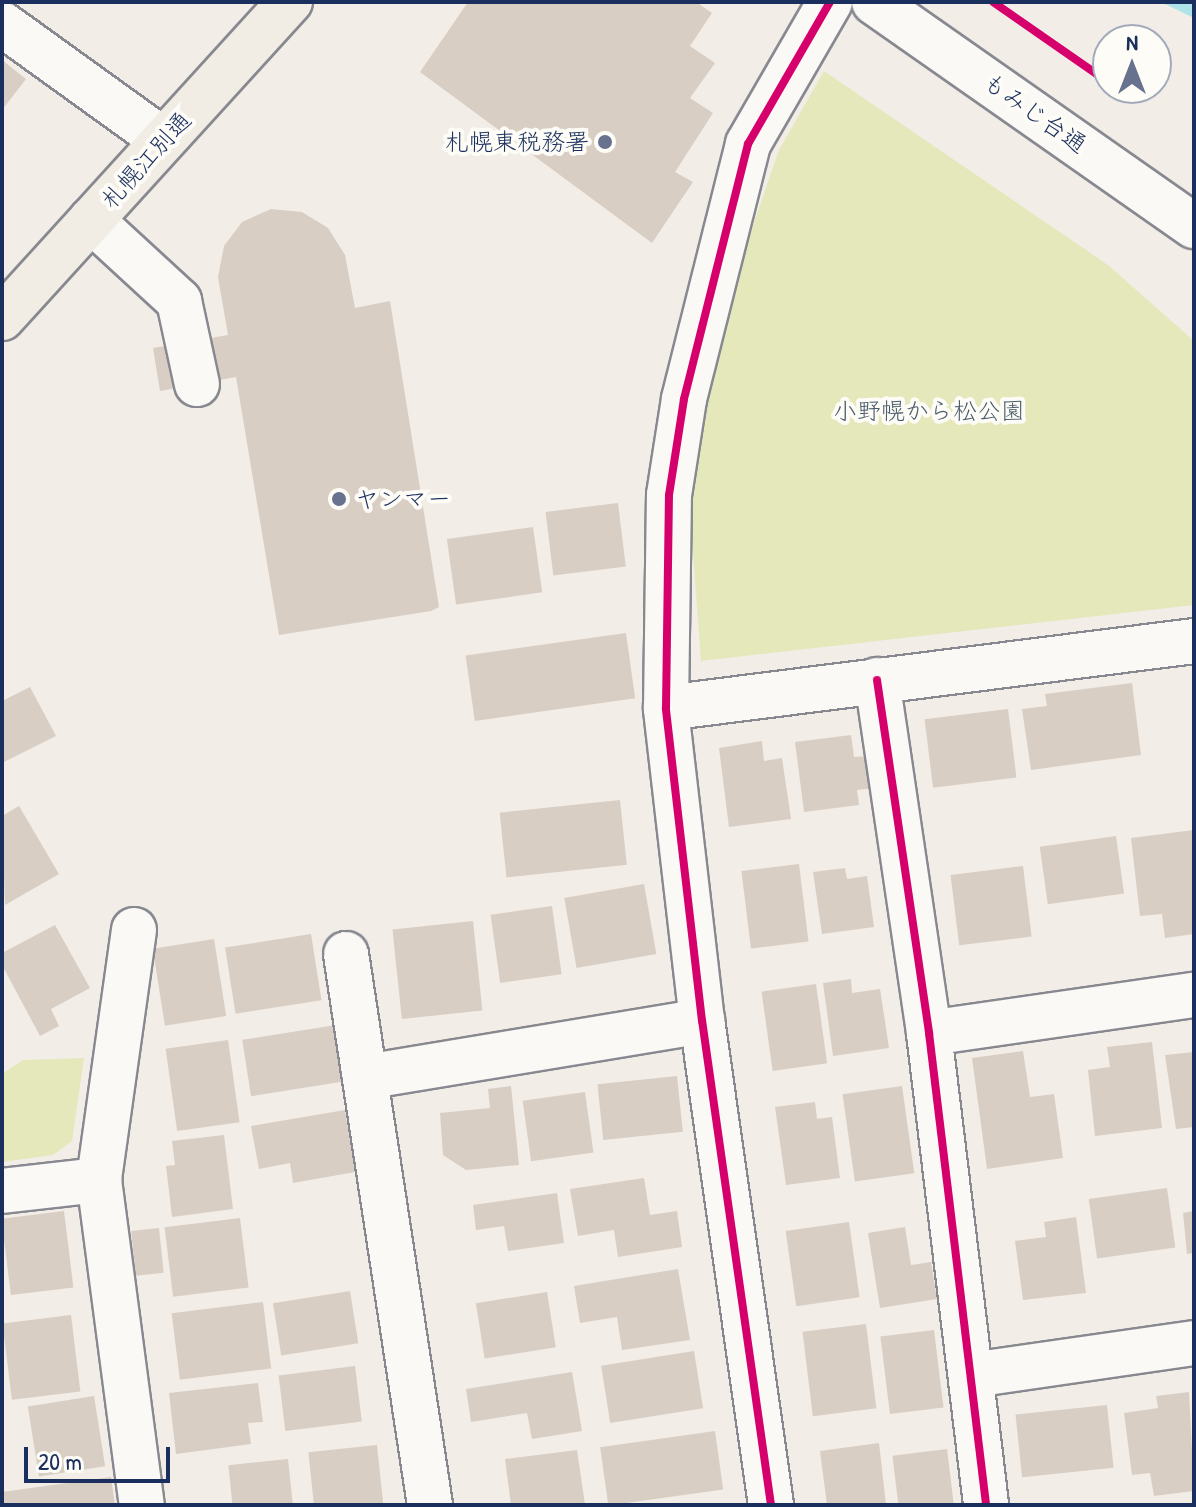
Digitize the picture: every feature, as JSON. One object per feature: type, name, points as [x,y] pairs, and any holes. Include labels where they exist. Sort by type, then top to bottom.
[{"type":"highway","name":"札幌江別通","points":[[2,318],[290,2]]},
{"type":"street","points":[[771,1505],[702,1021],[666,708],[669,495],[684,399],[748,144],[830,2]]},
{"type":"street","name":"もみじ台通","points":[[874,2],[1194,226]]},
{"type":"street","points":[[2,24],[163,140]]},
{"type":"street","points":[[91,220],[179,301],[197,384]]},
{"type":"street","points":[[666,708],[1194,641]]},
{"type":"street","points":[[877,680],[929,1033],[986,1505]]},
{"type":"street","points":[[134,930],[99,1180],[142,1505]]},
{"type":"street","points":[[346,954],[430,1505]]},
{"type":"street","points":[[929,1033],[1194,995]]},
{"type":"street","points":[[365,1077],[702,1021]]},
{"type":"street","points":[[2,1191],[99,1180]]},
{"type":"street","points":[[972,1375],[1194,1343]]},
{"type":"green space","name":"小野幌から松公園","points":[[824,71],[1108,265],[1194,341],[1194,605],[701,661],[688,485],[721,319],[779,150]]},
{"type":"green space","points":[[84,1058],[72,1141],[53,1155],[2,1162],[2,1074],[23,1060]]},
{"type":"water","points":[[1161,2],[1194,2],[1194,18]]},
{"type":"building","name":"札幌東税務署","points":[[468,2],[696,2],[712,13],[690,46],[715,63],[690,98],[713,113],[675,172],[693,182],[652,243],[420,72]]},
{"type":"building","points":[[2,60],[26,79],[2,110]]},
{"type":"building","name":"ヤンマー","points":[[271,209],[302,212],[328,228],[345,255],[355,308],[390,301],[439,607],[431,611],[279,635],[236,377],[160,391],[153,348],[228,335],[218,277],[224,246],[242,222]]},
{"type":"building","points":[[618,503],[626,567],[553,575],[546,512]]},
{"type":"building","points":[[533,527],[542,592],[456,604],[447,539]]},
{"type":"building","points":[[626,633],[635,698],[475,721],[466,656]]},
{"type":"building","points":[[1132,683],[1141,755],[1031,770],[1022,709],[1047,706],[1045,694]]},
{"type":"building","points":[[30,687],[56,736],[4,762],[2,701]]},
{"type":"building","points":[[1008,709],[1016,777],[933,788],[925,719]]},
{"type":"building","points":[[851,735],[854,757],[870,756],[874,788],[857,790],[859,805],[804,812],[795,742]]},
{"type":"building","points":[[762,741],[764,761],[782,758],[791,819],[729,827],[719,748]]},
{"type":"building","points":[[620,800],[627,865],[506,877],[500,813]]},
{"type":"building","points":[[19,806],[59,874],[5,905],[2,816]]},
{"type":"building","points":[[1194,830],[1194,934],[1165,938],[1162,914],[1140,916],[1131,838]]},
{"type":"building","points":[[1116,836],[1124,893],[1048,904],[1040,847]]},
{"type":"building","points":[[799,864],[809,941],[751,948],[741,871]]},
{"type":"building","points":[[1023,866],[1032,936],[959,945],[951,875]]},
{"type":"building","points":[[845,868],[847,879],[867,876],[874,927],[822,934],[813,872]]},
{"type":"building","points":[[644,884],[656,954],[577,968],[564,898]]},
{"type":"building","points":[[552,906],[562,974],[500,983],[491,915]]},
{"type":"building","points":[[473,921],[482,1011],[402,1019],[392,929]]},
{"type":"building","points":[[55,925],[90,988],[51,1009],[59,1026],[40,1036],[2,965],[2,953]]},
{"type":"building","points":[[311,934],[321,1000],[236,1014],[225,948]]},
{"type":"building","points":[[214,939],[226,1016],[165,1026],[153,949]]},
{"type":"building","points":[[851,979],[852,993],[880,989],[889,1048],[833,1056],[823,983]]},
{"type":"building","points":[[816,984],[827,1063],[773,1071],[762,992]]},
{"type":"building","points":[[336,1025],[345,1081],[251,1096],[242,1040]]},
{"type":"building","points":[[228,1040],[240,1122],[177,1131],[166,1049]]},
{"type":"building","points":[[1152,1042],[1162,1128],[1095,1136],[1088,1070],[1110,1067],[1107,1047]]},
{"type":"building","points":[[1023,1051],[1030,1097],[1054,1094],[1063,1158],[987,1169],[972,1058]]},
{"type":"building","points":[[1194,1052],[1194,1127],[1176,1129],[1165,1055]]},
{"type":"building","points":[[677,1076],[683,1132],[603,1140],[597,1084]]},
{"type":"building","points":[[511,1086],[519,1165],[466,1170],[443,1155],[440,1113],[490,1108],[488,1089]]},
{"type":"building","points":[[902,1086],[914,1173],[855,1181],[843,1094]]},
{"type":"building","points":[[585,1092],[593,1152],[531,1161],[523,1101]]},
{"type":"building","points":[[815,1102],[817,1119],[832,1117],[840,1178],[786,1185],[775,1107]]},
{"type":"building","points":[[345,1110],[355,1172],[293,1183],[290,1163],[259,1169],[251,1126]]},
{"type":"building","points":[[224,1135],[233,1209],[172,1217],[166,1166],[175,1165],[172,1141]]},
{"type":"building","points":[[644,1178],[650,1215],[677,1211],[682,1247],[618,1257],[614,1230],[578,1236],[570,1189]]},
{"type":"building","points":[[1167,1188],[1175,1247],[1097,1258],[1089,1199]]},
{"type":"building","points":[[557,1193],[564,1243],[508,1251],[504,1226],[476,1230],[473,1205]]},
{"type":"building","points":[[64,1211],[73,1287],[11,1295],[2,1219]]},
{"type":"building","points":[[1194,1211],[1194,1253],[1187,1254],[1183,1213]]},
{"type":"building","points":[[1076,1217],[1086,1293],[1023,1300],[1015,1241],[1046,1237],[1044,1222]]},
{"type":"building","points":[[240,1218],[249,1287],[173,1297],[165,1227]]},
{"type":"building","points":[[849,1222],[860,1297],[796,1306],[786,1231]]},
{"type":"building","points":[[905,1227],[911,1265],[931,1262],[937,1299],[880,1308],[868,1233]]},
{"type":"building","points":[[159,1228],[164,1273],[136,1276],[131,1231]]},
{"type":"building","points":[[678,1269],[690,1340],[622,1350],[617,1317],[580,1323],[574,1286]]},
{"type":"building","points":[[350,1291],[358,1343],[281,1356],[273,1303]]},
{"type":"building","points":[[547,1292],[556,1347],[485,1359],[476,1303]]},
{"type":"building","points":[[263,1302],[271,1369],[180,1380],[172,1313]]},
{"type":"building","points":[[71,1315],[80,1391],[12,1400],[3,1323]]},
{"type":"building","points":[[866,1324],[876,1408],[813,1416],[802,1332]]},
{"type":"building","points":[[934,1330],[944,1407],[890,1414],[880,1337]]},
{"type":"building","points":[[694,1351],[703,1408],[610,1423],[601,1366]]},
{"type":"building","points":[[355,1366],[362,1422],[285,1431],[279,1375]]},
{"type":"building","points":[[572,1372],[582,1431],[532,1439],[527,1413],[471,1422],[466,1389]]},
{"type":"building","points":[[258,1383],[263,1422],[248,1423],[251,1444],[176,1454],[169,1393]]},
{"type":"building","points":[[1189,1392],[1194,1491],[1154,1496],[1150,1473],[1132,1475],[1124,1413],[1158,1408],[1156,1396]]},
{"type":"building","points":[[94,1396],[105,1466],[39,1477],[28,1406]]},
{"type":"building","points":[[1107,1405],[1114,1468],[1022,1477],[1016,1415]]},
{"type":"building","points":[[715,1431],[723,1489],[608,1505],[600,1447]]},
{"type":"building","points":[[879,1443],[886,1505],[827,1505],[820,1451]]},
{"type":"building","points":[[377,1445],[383,1505],[314,1505],[308,1452]]},
{"type":"building","points":[[947,1449],[954,1505],[898,1505],[892,1456]]},
{"type":"building","points":[[577,1450],[585,1505],[511,1505],[505,1459]]},
{"type":"building","points":[[288,1459],[293,1505],[233,1505],[228,1465]]},
{"type":"building","points":[[111,1477],[115,1505],[2,1505],[2,1492]]},
{"type":"cycle path","points":[[771,1505],[702,1021],[666,708],[669,495],[684,399],[748,144],[830,2]]},
{"type":"cycle path","points":[[993,2],[1092,71]]},
{"type":"cycle path","points":[[877,680],[929,1033],[986,1505]]},
{"type":"place","name":"札幌東税務署","points":[[605,142]]},
{"type":"place","name":"ヤンマー","points":[[339,499]]}]
